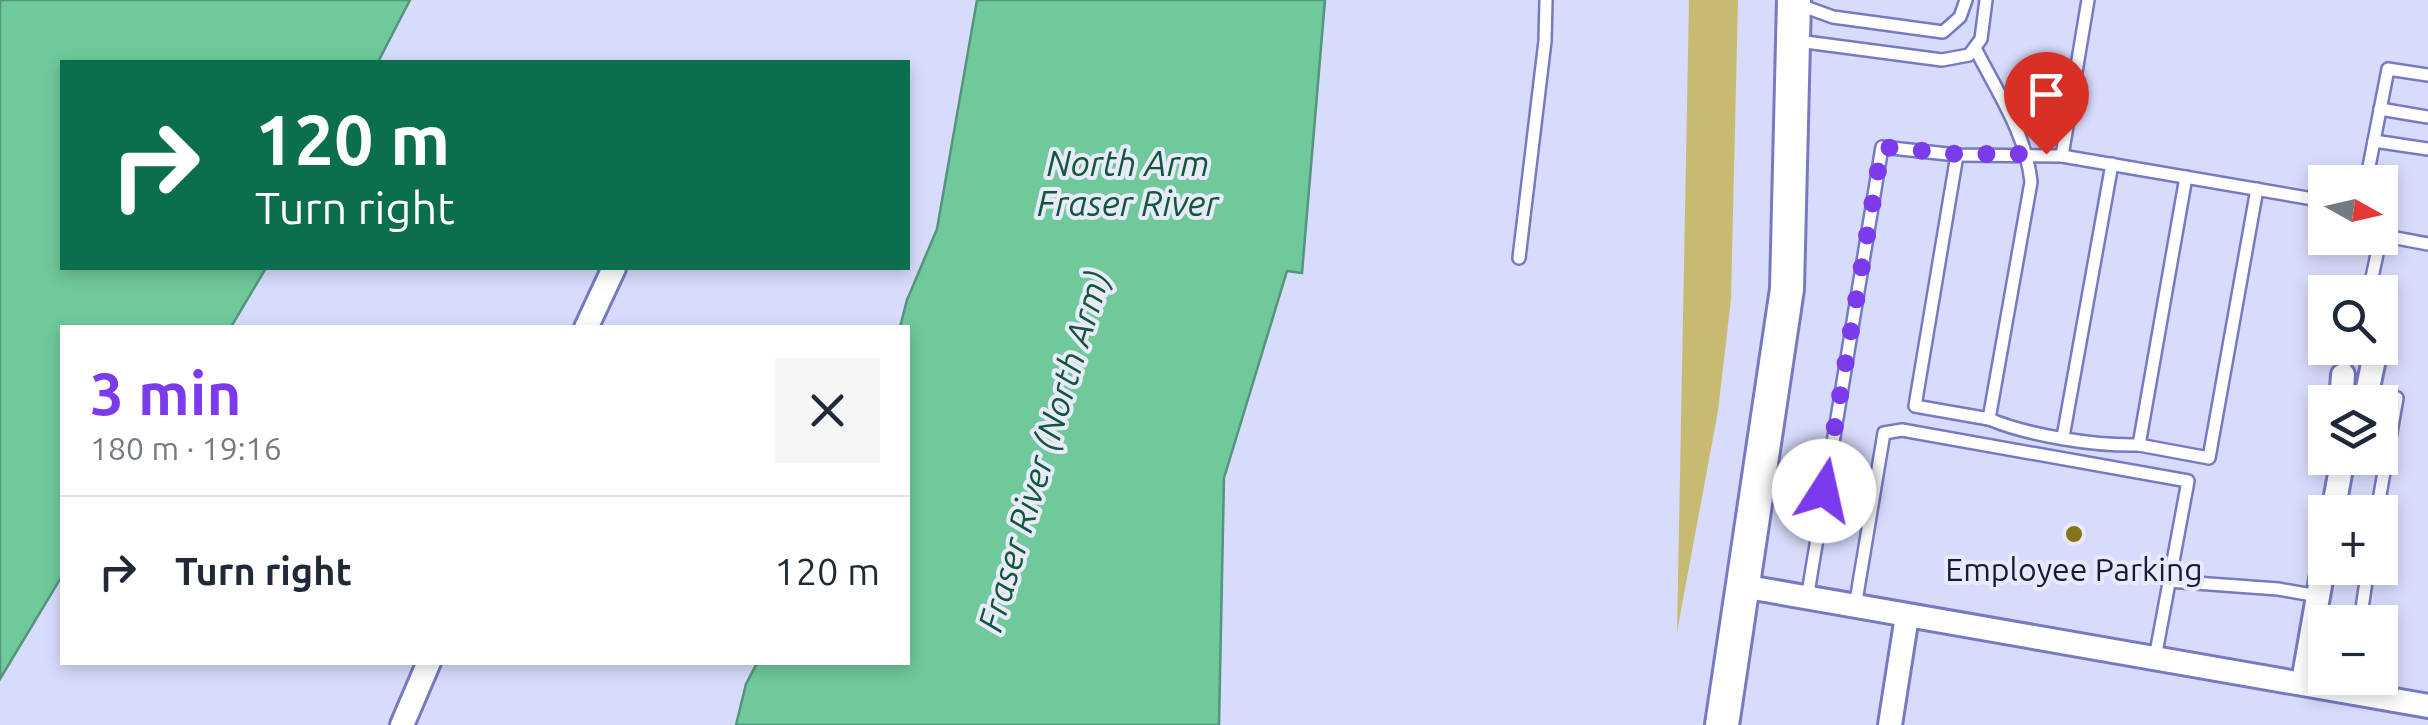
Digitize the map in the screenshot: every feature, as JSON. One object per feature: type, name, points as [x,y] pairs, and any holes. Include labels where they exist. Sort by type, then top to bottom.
[{"type":"street","points":[[1722,725],[1787,289],[1794,1]]},
{"type":"street","points":[[587,325],[613,270]]},
{"type":"street","points":[[2343,375],[2343,385]]},
{"type":"street","points":[[2303,682],[2320,585]]},
{"type":"street","points":[[1742,586],[2308,682]]},
{"type":"street","points":[[1890,725],[1908,616]]},
{"type":"street","points":[[402,725],[428,665]]},
{"type":"street","points":[[2390,695],[2428,706]]},
{"type":"lane","points":[[1519,258],[1545,41],[1546,0]]},
{"type":"lane","points":[[1794,1],[1833,17],[1943,32],[1960,17],[1966,0]]},
{"type":"lane","points":[[1794,40],[1942,60],[1969,55],[1981,39],[1986,0]]},
{"type":"lane","points":[[2062,156],[2088,0]]},
{"type":"lane","points":[[1976,50],[2028,154],[2030,182],[1989,419]]},
{"type":"lane","points":[[2369,165],[2388,68],[2428,75]]},
{"type":"lane","points":[[2380,109],[2428,118]]},
{"type":"lane","points":[[2374,140],[2428,150]]},
{"type":"lane","points":[[1807,599],[1882,147],[1957,154],[2062,156],[2308,198]]},
{"type":"lane","points":[[1957,154],[1915,406],[1989,419],[2010,428],[2209,458],[2257,189]]},
{"type":"lane","points":[[2064,436],[2112,164]]},
{"type":"lane","points":[[2139,445],[2186,177]]},
{"type":"lane","points":[[2398,238],[2428,244]]},
{"type":"lane","points":[[2343,375],[2345,365]]},
{"type":"lane","points":[[1854,607],[1884,433],[1902,430],[2188,481],[2155,658]]},
{"type":"lane","points":[[2168,581],[2318,596]]},
{"type":"shaded area","points":[[1689,0],[1738,0],[1731,299],[1718,411],[1677,632]]},
{"type":"water","points":[[0,0],[410,0],[379,60],[60,60],[60,270],[265,270],[232,325],[60,325],[60,579],[0,679]]},
{"type":"water","name":"North Arm Fraser River","points":[[977,0],[1325,0],[1302,273],[1287,271],[1224,478],[1219,725],[736,725],[746,684],[756,665],[910,665],[910,325],[901,325],[937,229]]},
{"type":"place","name":"Employee Parking","points":[[2074,534]]},
{"type":"route","points":[[1824,491],[1882,147],[1957,154],[2046,154]]},
{"type":"water label","name":"Fraser River (North Arm)","points":[[1043,451]]}]
